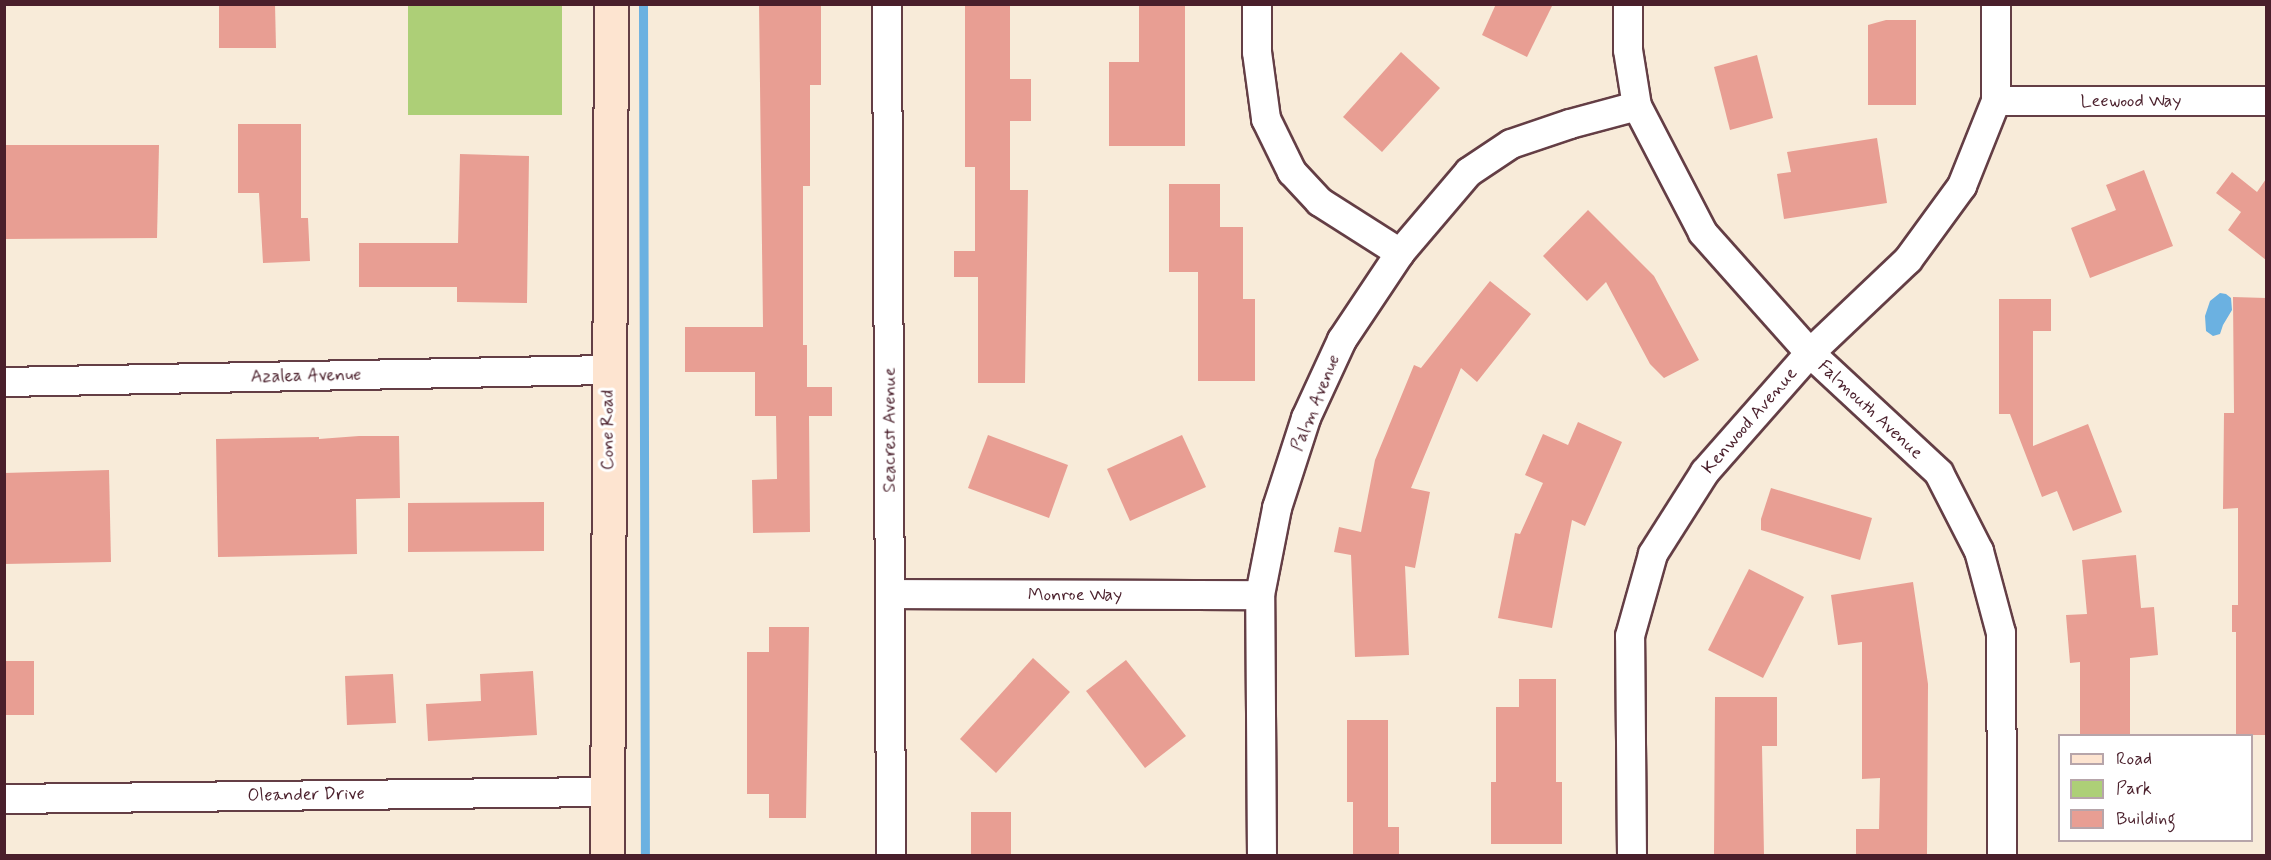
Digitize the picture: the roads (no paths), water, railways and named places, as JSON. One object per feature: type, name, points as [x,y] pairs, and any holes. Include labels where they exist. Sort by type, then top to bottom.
[{"type":"street","name":"Cone Road","points":[[607,855],[611,4]]},
{"type":"street","name":"Seacrest Avenue","points":[[887,4],[891,855]]},
{"type":"street","points":[[1257,4],[1257,51],[1266,119],[1292,172],[1320,202],[1400,253]]},
{"type":"street","name":"Falmouth Avenue","points":[[1628,4],[1628,50],[1637,106],[1703,233],[1809,354],[1939,473],[1979,551],[2001,633],[2002,855]]},
{"type":"street","name":"Kenwood Avenue","points":[[1632,855],[1630,636],[1653,554],[1705,472],[1809,354],[1915,251],[1962,186],[1996,101],[1996,4]]},
{"type":"street","name":"Leewood Way","points":[[1996,101],[2266,101]]},
{"type":"street","name":"Palm Avenue","points":[[1262,855],[1260,595],[1277,508],[1306,418],[1342,340],[1400,253],[1469,172],[1511,144],[1570,124],[1637,106]]},
{"type":"street","name":"Azalea Avenue","points":[[4,382],[608,370]]},
{"type":"street","name":"Monroe Way","points":[[891,594],[1260,595]]},
{"type":"street","name":"Oleander Drive","points":[[4,799],[607,792]]},
{"type":"water","points":[[2220,293],[2231,298],[2232,310],[2220,334],[2213,336],[2206,331],[2205,316],[2210,301]]},
{"type":"waterway","points":[[643,4],[645,856]]}]
